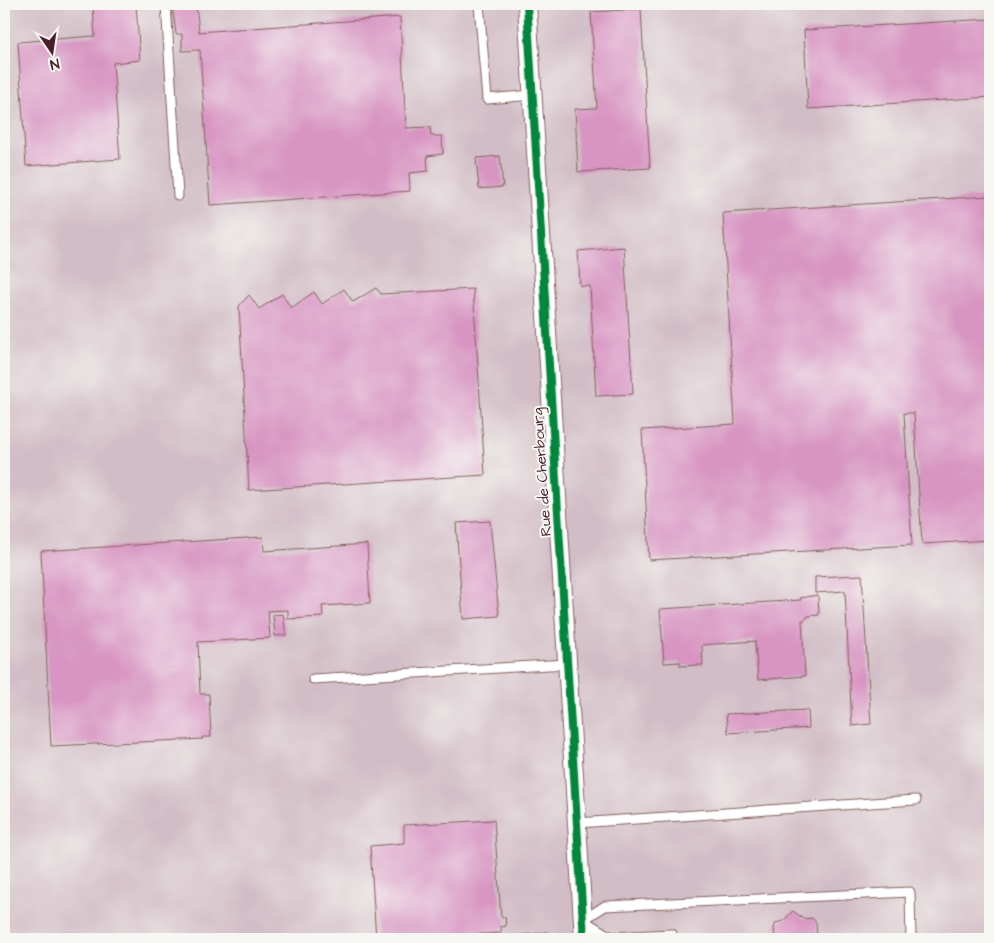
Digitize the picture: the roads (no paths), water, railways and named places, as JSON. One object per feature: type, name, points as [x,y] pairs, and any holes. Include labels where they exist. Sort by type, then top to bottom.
[{"type":"street","name":"Rue de Cherbourg","points":[[527,4],[584,939]]},
{"type":"lane","points":[[166,4],[178,196]]},
{"type":"lane","points":[[479,4],[486,99],[532,95]]},
{"type":"lane","points":[[313,679],[567,664]]},
{"type":"lane","points":[[577,823],[916,800]]},
{"type":"lane","points":[[673,939],[672,934],[610,937],[583,920],[605,906],[910,892],[911,939]]}]
